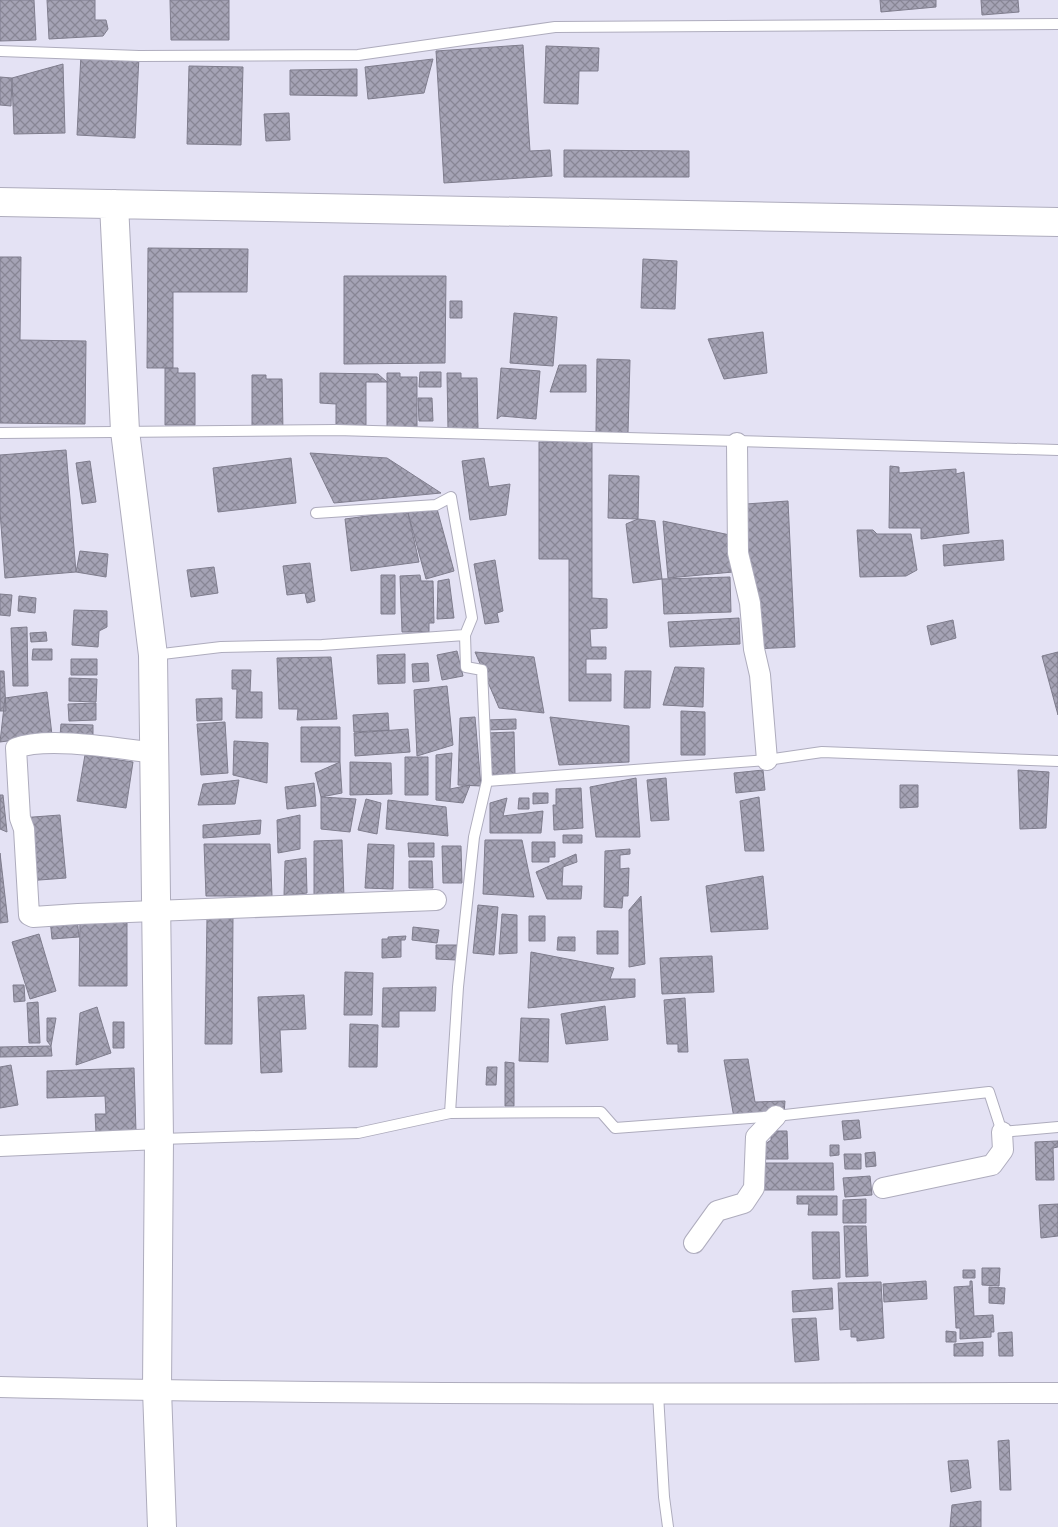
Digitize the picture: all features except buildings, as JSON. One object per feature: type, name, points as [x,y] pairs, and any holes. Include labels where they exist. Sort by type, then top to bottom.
[{"type":"street","points":[[0,202],[1058,222]]},
{"type":"street","points":[[114,204],[125,431],[153,655],[158,912],[157,1390],[162,1527]]},
{"type":"street","points":[[737,443],[738,553],[750,603],[754,649],[760,675],[767,760]]},
{"type":"street","points":[[155,753],[89,745],[43,744],[20,746],[15,752],[20,818],[24,829],[29,915],[33,918],[78,914],[436,900]]},
{"type":"street","points":[[694,1243],[717,1211],[744,1203],[754,1188],[756,1137],[776,1116]]},
{"type":"street","points":[[883,1188],[992,1165],[1003,1150],[1002,1132]]},
{"type":"street","points":[[0,1146],[159,1139]]},
{"type":"street","points":[[0,1387],[658,1394],[1058,1393]]},
{"type":"lane","points":[[0,51],[139,56],[358,54],[555,27],[1058,24]]},
{"type":"lane","points":[[0,433],[336,430],[737,443],[1058,450]]},
{"type":"lane","points":[[316,513],[436,505],[451,497],[472,618],[465,635],[466,667],[482,670],[487,781],[474,837],[458,987],[450,1113]]},
{"type":"lane","points":[[153,655],[221,647],[322,645],[465,635]]},
{"type":"lane","points":[[487,781],[767,760],[822,752],[1058,761]]},
{"type":"lane","points":[[159,1139],[358,1133],[450,1113],[601,1112],[615,1128],[776,1116],[989,1092],[1002,1132],[1058,1127]]},
{"type":"lane","points":[[658,1394],[664,1497],[668,1527]]}]
